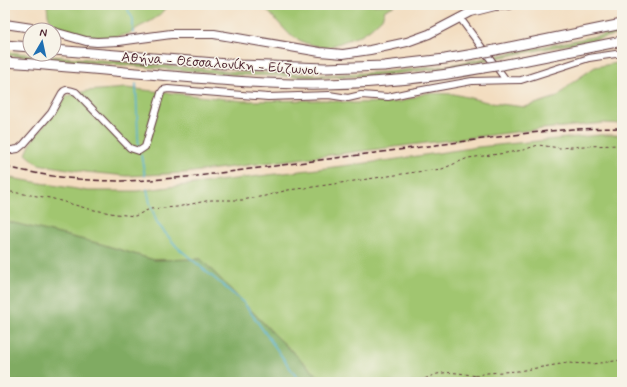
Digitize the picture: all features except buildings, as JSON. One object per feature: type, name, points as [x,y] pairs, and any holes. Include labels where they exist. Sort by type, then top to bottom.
[{"type":"highway","name":"Αθήνα - Θεσσαλονίκη - Εύζωνοι","points":[[62,51],[240,65],[326,68],[406,63],[495,50],[622,24]]},
{"type":"highway","name":"Αθήνα - Θεσσαλονίκη - Εύζωνοι","points":[[5,62],[239,82],[296,84],[385,82],[446,75],[622,41]]},
{"type":"highway","points":[[5,45],[22,47]]},
{"type":"main road","points":[[62,34],[86,41],[97,42],[119,41],[171,34],[214,34],[320,52],[343,54],[407,42],[429,34],[460,18],[483,9],[495,6],[510,5]]},
{"type":"main road","points":[[5,24],[22,27]]},
{"type":"street","points":[[460,18],[506,80]]},
{"type":"street","points":[[5,151],[18,149],[24,144],[51,113],[64,90],[76,92],[130,148],[139,151],[145,147],[163,90],[168,89],[268,97],[329,95],[348,98],[361,95],[388,97],[472,81],[521,80],[589,58],[622,53]]},
{"type":"path","points":[[5,190],[50,198],[89,209],[135,216],[150,209],[178,207],[211,200],[242,200],[288,190],[442,169],[468,158],[506,153],[538,145],[560,148],[622,145]]},
{"type":"path","points":[[465,382],[468,378],[487,373],[518,371],[567,363],[592,364],[622,360]]},
{"type":"path","points":[[420,382],[428,376],[446,372],[476,376]]},
{"type":"green space","points":[[47,5],[167,5],[156,18],[130,33],[108,37],[89,36],[70,31],[62,28],[62,22],[51,22],[48,15]]},
{"type":"green space","points":[[262,5],[396,5],[385,10],[382,18],[370,29],[359,36],[326,48],[305,43],[290,35]]},
{"type":"green space","points":[[622,31],[622,34],[445,68],[385,75],[326,77],[240,75],[62,60],[62,57],[240,72],[326,75],[385,72],[445,66]]},
{"type":"green space","points":[[5,52],[22,53],[22,56],[5,55]]},
{"type":"green space","points":[[622,62],[622,124],[604,123],[532,130],[184,173],[127,176],[86,172],[38,164],[26,154],[32,141],[67,96],[87,91],[126,88],[244,101],[327,100],[353,103],[400,102],[426,93],[454,94],[491,103],[525,107],[557,97],[573,82],[595,67]]},
{"type":"green space","points":[[600,135],[622,135],[622,382],[324,382],[275,335],[201,259],[154,260],[101,244],[5,221],[5,177],[88,191],[137,191],[391,160],[478,147]]},
{"type":"green space","points":[[5,221],[101,244],[154,260],[201,259],[275,335],[324,382],[5,382]]},
{"type":"waterway","points":[[125,5],[133,19],[133,33]]},
{"type":"waterway","points":[[136,84],[139,147]]},
{"type":"waterway","points":[[141,155],[145,176]]},
{"type":"waterway","points":[[147,189],[157,223],[177,247],[244,303],[300,382]]},
{"type":"railway","points":[[5,167],[50,176],[78,179],[108,181],[152,180],[197,176],[529,133],[572,129],[622,128]]}]
